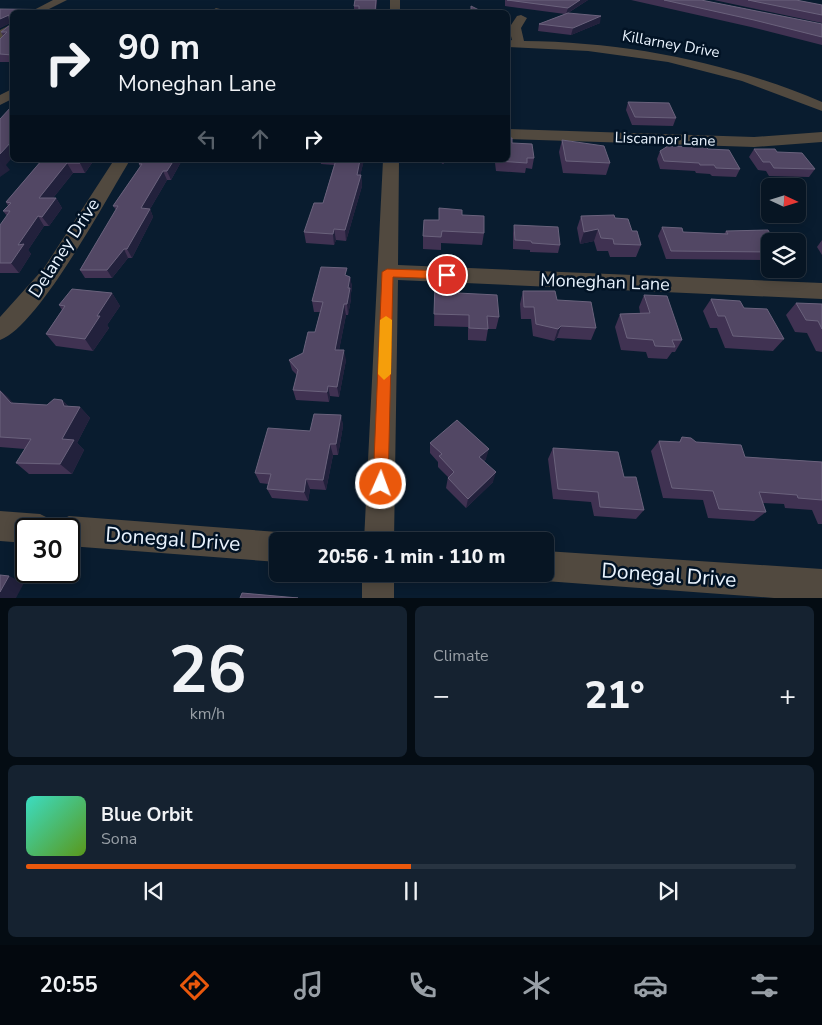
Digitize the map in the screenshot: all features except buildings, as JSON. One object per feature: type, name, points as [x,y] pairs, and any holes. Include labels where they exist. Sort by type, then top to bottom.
[{"type":"street","points":[[40,10],[62,0]]},
{"type":"street","points":[[513,44],[515,28],[521,18]]},
{"type":"street","name":"Killarney Drive","points":[[513,44],[609,50],[701,65],[772,86],[822,107]]},
{"type":"street","name":"Liscannor Lane","points":[[510,134],[754,142],[790,141],[822,137]]},
{"type":"street","name":"Delaney Drive","points":[[0,331],[41,288],[121,162]]},
{"type":"street","points":[[379,532],[391,162]]},
{"type":"street","name":"Moneghan Lane","points":[[387,272],[822,291]]},
{"type":"street","points":[[0,526],[15,527]]},
{"type":"street","name":"Donegal Drive","points":[[80,532],[269,546]]},
{"type":"street","name":"Donegal Drive","points":[[554,567],[822,585]]},
{"type":"street","points":[[378,582],[378,598]]},
{"type":"slow traffic","points":[[384,374],[386,320]]},
{"type":"route","points":[[381,484],[387,272],[447,275]]}]
